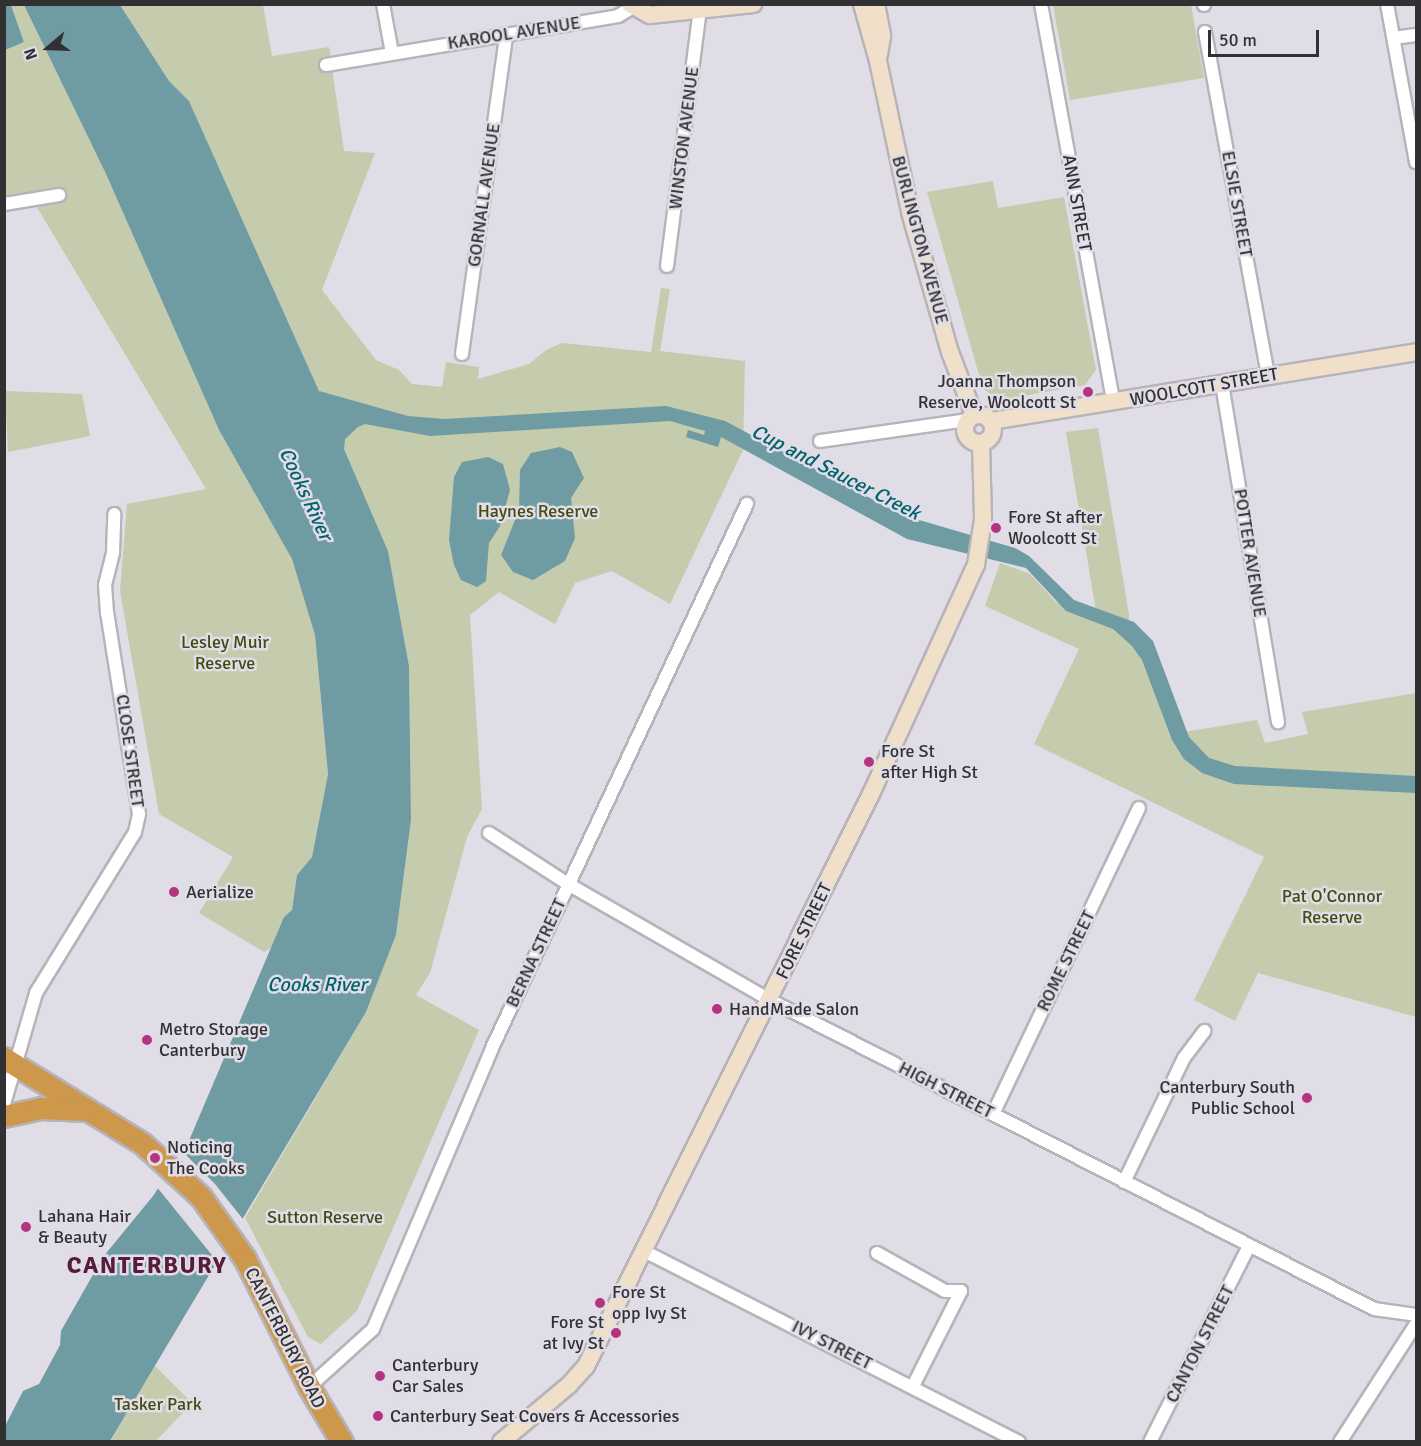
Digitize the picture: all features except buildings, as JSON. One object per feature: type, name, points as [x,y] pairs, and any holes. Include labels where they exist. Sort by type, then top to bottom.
[{"type":"highway","name":"CANTERBURY ROAD","points":[[11,1062],[143,1144],[201,1197],[232,1238],[309,1387],[342,1442]]},
{"type":"highway","points":[[4,1116],[41,1108],[89,1110]]},
{"type":"main road","name":"KAROOL AVENUE","points":[[631,6],[650,15],[702,7],[714,11],[753,4]]},
{"type":"main road","name":"BURLINGTON AVENUE","points":[[873,6],[878,60],[910,212],[971,418]]},
{"type":"main road","name":"WOOLCOTT STREET","points":[[991,421],[1416,352]]},
{"type":"main road","points":[[984,415],[991,421],[992,435],[981,443],[967,436],[971,418],[984,415]]},
{"type":"main road","name":"FORE STREET","points":[[501,1442],[569,1385],[586,1366],[770,1000],[972,577],[981,544],[983,519],[981,443]]},
{"type":"street","points":[[383,4],[392,53]]},
{"type":"street","name":"ANN STREET","points":[[1041,4],[1113,402]]},
{"type":"street","points":[[1387,4],[1416,162]]},
{"type":"street","name":"KAROOL AVENUE","points":[[326,65],[618,16],[631,6]]},
{"type":"street","name":"WINSTON AVENUE","points":[[667,266],[702,7]]},
{"type":"street","name":"ELSIE STREET","points":[[1206,32],[1269,376]]},
{"type":"street","name":"GORNALL AVENUE","points":[[462,354],[506,35]]},
{"type":"street","points":[[1394,38],[1416,35]]},
{"type":"street","points":[[4,204],[58,195]]},
{"type":"street","name":"POTTER AVENUE","points":[[1221,384],[1278,722]]},
{"type":"street","points":[[820,441],[971,418]]},
{"type":"street","name":"BERNA STREET","points":[[309,1387],[373,1329],[492,1048],[747,504]]},
{"type":"street","name":"CLOSE STREET","points":[[4,1104],[11,1062],[36,993],[135,832],[139,814],[106,613],[105,585],[113,552],[114,514]]},
{"type":"street","name":"ROME STREET","points":[[993,1114],[1139,808]]},
{"type":"street","name":"HIGH STREET","points":[[489,833],[568,884],[770,1000],[1374,1309],[1416,1315]]},
{"type":"street","points":[[1124,1182],[1184,1058],[1204,1031]]},
{"type":"street","name":"CANTON STREET","points":[[1150,1442],[1249,1246]]},
{"type":"street","name":"IVY STREET","points":[[644,1251],[1020,1442]]},
{"type":"street","points":[[877,1253],[945,1291],[961,1292],[913,1386]]},
{"type":"street","points":[[1340,1442],[1416,1324]]},
{"type":"green space","name":"Lesley Muir Reserve","points":[[11,5],[24,5],[106,174],[219,430],[292,559],[315,634],[328,774],[312,857],[297,875],[292,910],[284,917],[273,947],[264,952],[199,913],[233,857],[159,814],[120,591],[127,504],[206,489],[32,199],[5,204],[5,50],[24,41]]},
{"type":"green space","name":"Sutton Reserve","points":[[120,5],[263,5],[272,56],[329,47],[344,151],[375,153],[322,290],[376,360],[399,370],[412,384],[442,387],[446,362],[479,367],[478,379],[529,364],[546,350],[562,343],[651,352],[661,288],[670,289],[660,351],[745,361],[743,450],[670,604],[612,571],[575,583],[555,624],[499,592],[470,615],[482,809],[467,837],[430,973],[416,995],[479,1030],[357,1311],[321,1344],[308,1337],[245,1218],[366,1012],[396,935],[411,820],[409,666],[388,551],[319,391],[189,101],[169,81]]},
{"type":"green space","points":[[1053,5],[1191,5],[1204,78],[1070,100]]},
{"type":"green space","points":[[993,181],[998,208],[1064,197],[1096,370],[1085,385],[1000,400],[983,389],[927,192]]},
{"type":"green space","points":[[5,391],[82,394],[90,436],[8,452]]},
{"type":"green space","name":"Pat O'Connor Reserve","points":[[1098,428],[1129,615],[1127,636],[1144,658],[1172,734],[1257,720],[1265,743],[1308,734],[1302,712],[1416,693],[1416,1017],[1258,973],[1235,1021],[1194,1000],[1264,857],[1034,744],[1079,649],[985,606],[1000,563],[1030,574],[1055,601],[1098,623],[1066,432]]},
{"type":"green space","name":"Tasker Park","points":[[154,1365],[192,1403],[156,1441],[110,1442]]},
{"type":"water","points":[[5,4],[11,5],[24,42],[5,50]]},
{"type":"water","name":"Cooks River","points":[[24,5],[120,5],[169,81],[189,101],[319,391],[408,416],[444,419],[666,406],[725,421],[902,515],[1015,548],[1029,556],[1074,600],[1134,622],[1153,641],[1189,737],[1209,758],[1235,766],[1416,776],[1416,793],[1234,784],[1202,773],[1184,759],[1172,740],[1142,660],[1132,646],[1113,629],[1066,611],[1026,568],[907,539],[721,437],[718,447],[686,437],[688,430],[704,435],[705,431],[670,421],[430,436],[365,424],[358,427],[345,439],[344,449],[388,551],[409,666],[411,820],[396,935],[366,1012],[110,1441],[5,1441],[4,1428],[23,1391],[39,1384],[60,1345],[61,1331],[103,1257],[153,1196],[188,1143],[284,917],[292,910],[297,875],[312,857],[328,774],[315,635],[292,559],[219,430],[106,174]]},
{"type":"water","points":[[560,447],[572,452],[584,478],[571,498],[575,538],[565,561],[533,580],[513,572],[501,555],[519,510],[520,470],[531,453]]},
{"type":"water","points":[[488,457],[503,464],[510,490],[500,526],[489,543],[486,581],[477,587],[461,580],[454,565],[449,540],[454,477],[462,462]]},
{"type":"pier","points":[[180,1149],[215,1184],[246,1223],[220,1265],[156,1186]]},
{"type":"place","name":"Joanna Thompson Reserve, Woolcott St","points":[[1088,392]]},
{"type":"place","name":"Fore St after Woolcott St","points":[[996,528]]},
{"type":"place","name":"Fore St after High St","points":[[869,762]]},
{"type":"place","name":"Aerialize","points":[[174,892]]},
{"type":"place","name":"HandMade Salon","points":[[717,1009]]},
{"type":"place","name":"Metro Storage Canterbury","points":[[147,1040]]},
{"type":"place","name":"Canterbury South Public School","points":[[1307,1098]]},
{"type":"place","name":"Noticing The Cooks","points":[[155,1158]]},
{"type":"place","name":"Lahana Hair & Beauty","points":[[26,1227]]},
{"type":"place","name":"Fore St opp Ivy St","points":[[600,1303]]},
{"type":"place","name":"Fore St at Ivy St","points":[[616,1333]]},
{"type":"place","name":"Canterbury Car Sales","points":[[380,1376]]},
{"type":"place","name":"Canterbury Seat Covers & Accessories","points":[[378,1416]]},
{"type":"district","name":"CANTERBURY","points":[[147,1266]]},
{"type":"water label","name":"Cup and Saucer Creek","points":[[836,472]]},
{"type":"park label","name":"Haynes Reserve","points":[[538,511]]}]
